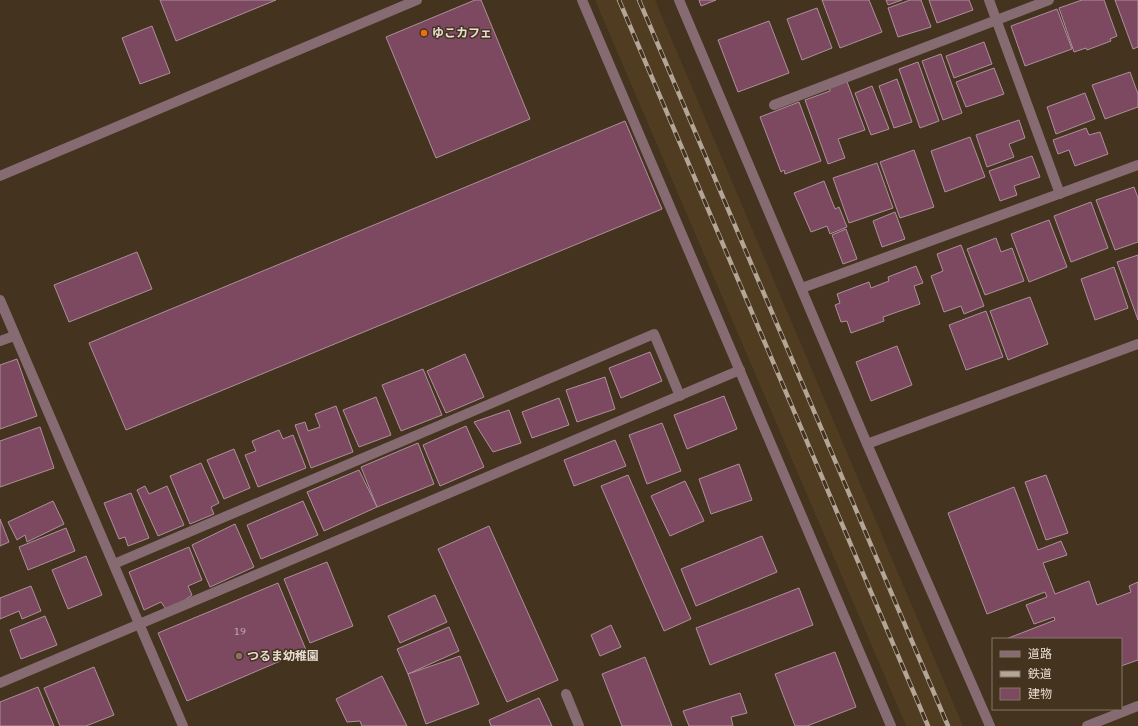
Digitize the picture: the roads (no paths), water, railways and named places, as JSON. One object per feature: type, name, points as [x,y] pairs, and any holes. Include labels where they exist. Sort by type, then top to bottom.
[{"type":"street","points":[[0,176],[417,0]]},
{"type":"street","points":[[582,0],[891,726]]},
{"type":"street","points":[[679,0],[867,444],[990,726]]},
{"type":"street","points":[[989,0],[1060,194]]},
{"type":"street","points":[[774,105],[1049,0]]},
{"type":"street","points":[[802,288],[1138,165]]},
{"type":"street","points":[[0,300],[14,336],[183,726]]},
{"type":"street","points":[[114,564],[654,334],[680,396]]},
{"type":"street","points":[[0,341],[14,336]]},
{"type":"street","points":[[867,444],[1138,344]]},
{"type":"street","points":[[0,672],[2,682],[140,625],[740,370]]},
{"type":"street","points":[[566,694],[579,726]]},
{"type":"street","points":[[1087,726],[1138,706]]},
{"type":"railway","points":[[619,0],[928,726]]},
{"type":"railway","points":[[639,0],[948,726]]},
{"type":"place","name":"ゆこカフェ","points":[[424,33]]},
{"type":"place","name":"つるま幼稚園","points":[[239,656]]}]
